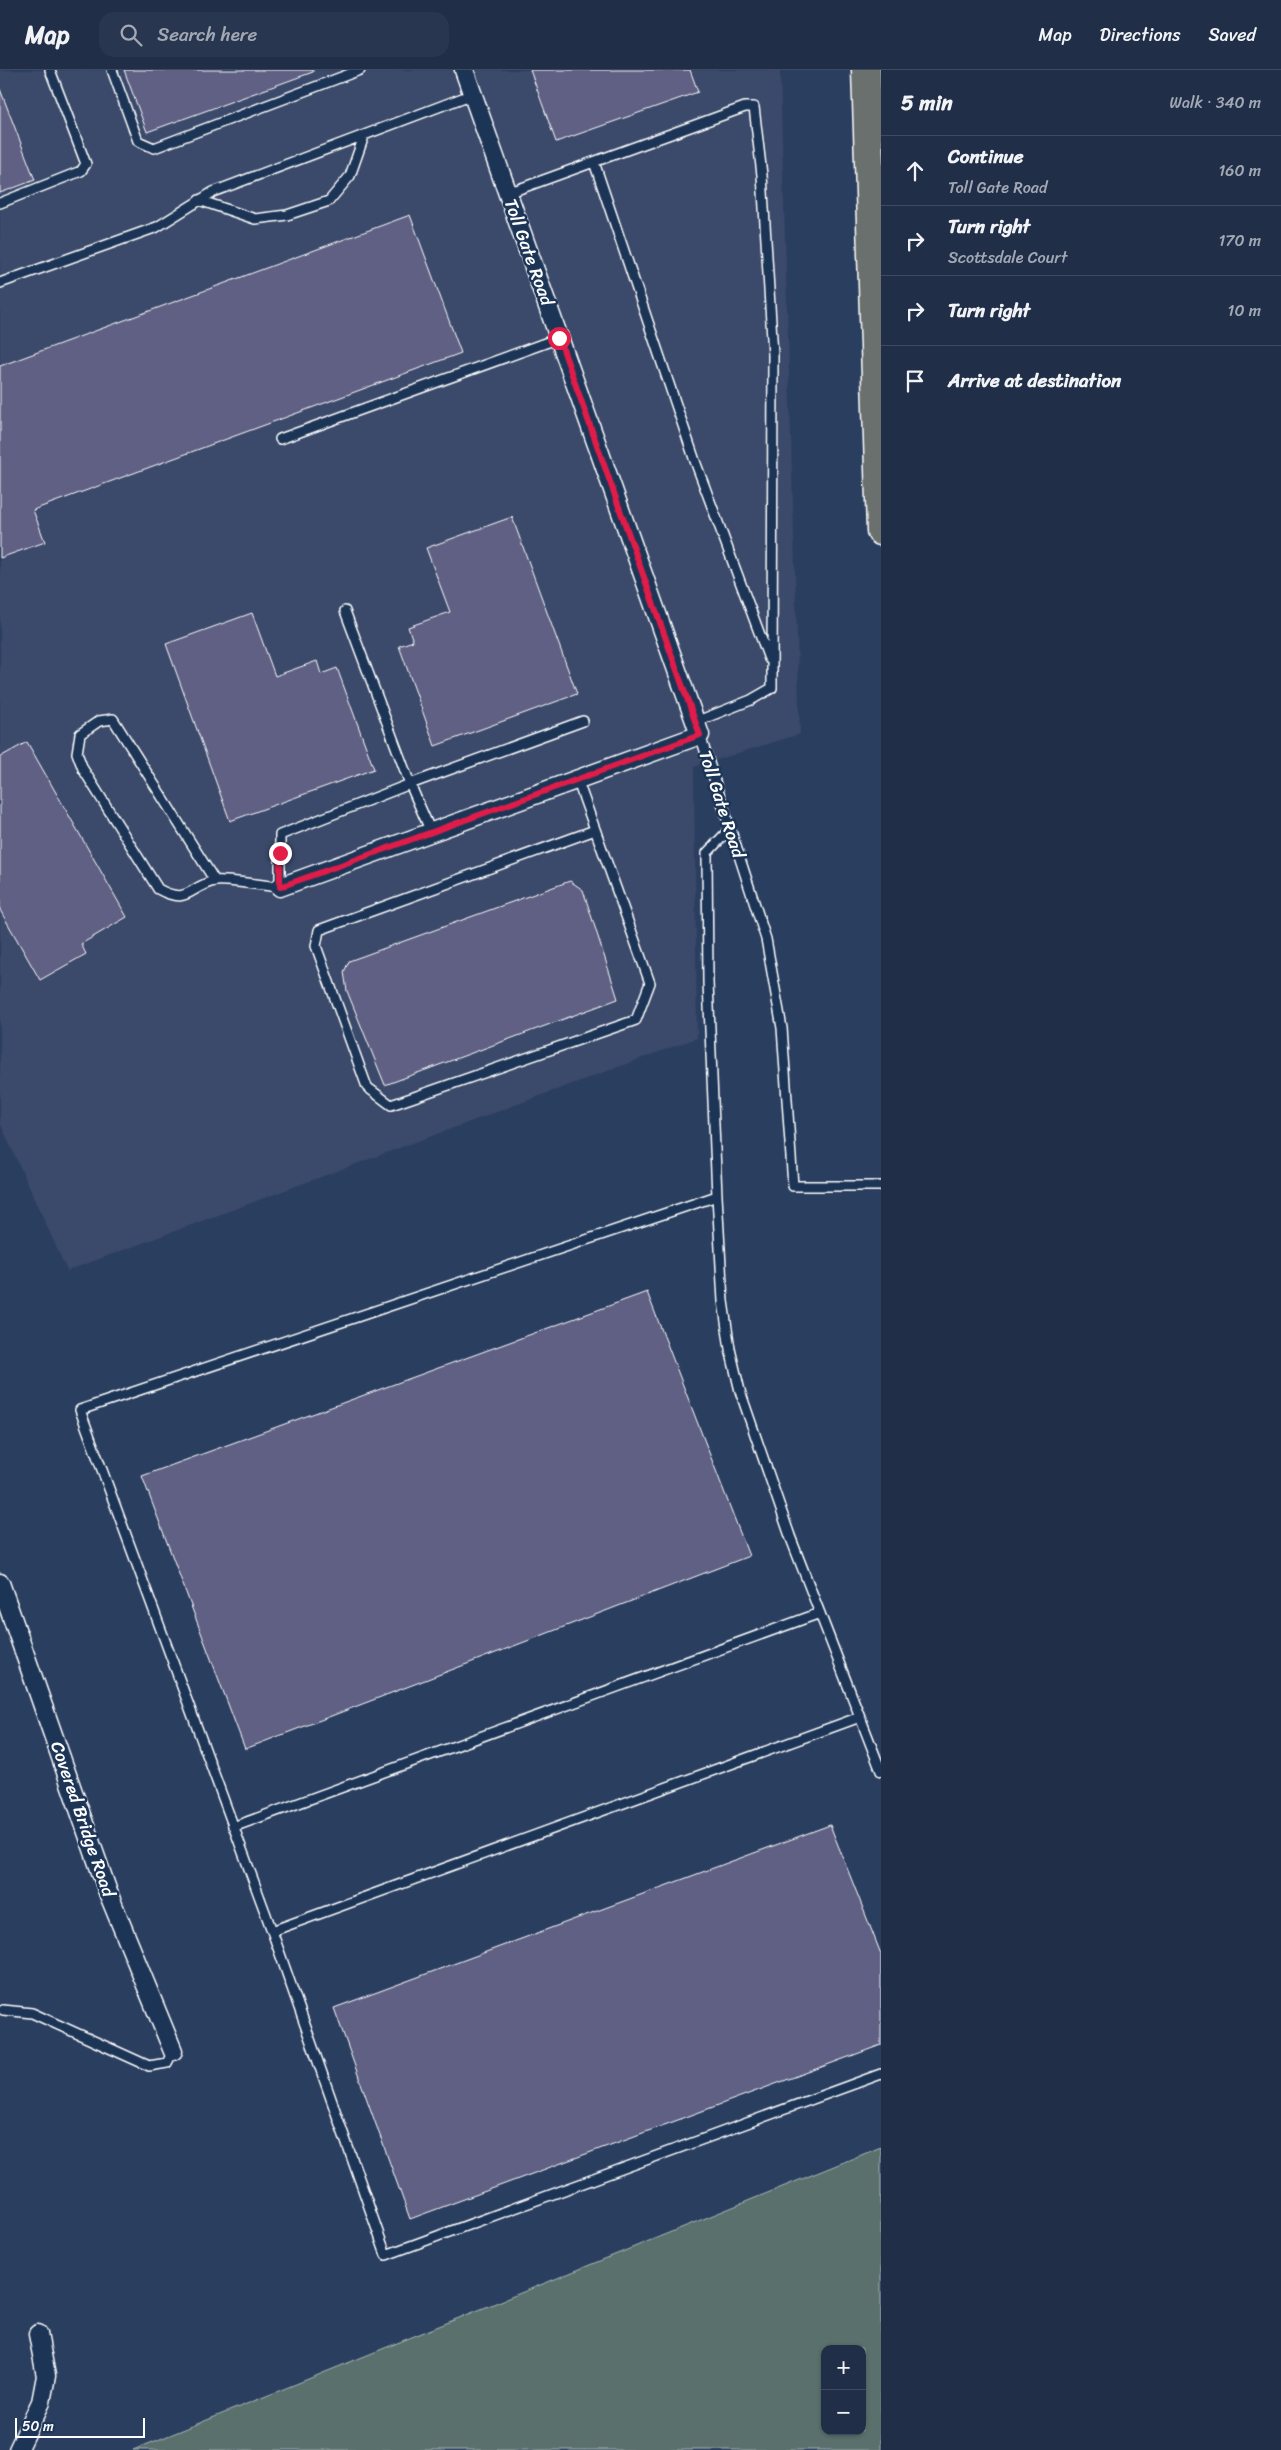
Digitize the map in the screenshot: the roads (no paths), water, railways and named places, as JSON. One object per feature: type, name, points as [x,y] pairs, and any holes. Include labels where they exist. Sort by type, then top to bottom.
[{"type":"highway","points":[[866,70],[881,530]]},
{"type":"street","name":"Toll Gate Road","points":[[464,70],[698,728]]},
{"type":"street","points":[[280,887],[577,779],[698,728]]},
{"type":"street","name":"Covered Bridge Road","points":[[0,1584],[109,1895],[173,2051]]},
{"type":"street","points":[[18,2450],[41,2402],[46,2376],[38,2334]]},
{"type":"lane","points":[[0,203],[81,172],[86,164],[50,70]]},
{"type":"lane","points":[[112,70],[138,141],[154,148],[360,70]]},
{"type":"lane","points":[[0,283],[157,227],[213,192],[473,94]]},
{"type":"lane","points":[[508,193],[745,107],[754,108],[762,175],[773,355],[772,688],[698,728]]},
{"type":"lane","points":[[199,200],[255,219],[287,215],[329,201],[350,176],[364,136]]},
{"type":"lane","points":[[594,162],[694,461],[772,665]]},
{"type":"lane","points":[[280,439],[559,338]]},
{"type":"lane","points":[[345,612],[410,784],[431,832]]},
{"type":"lane","points":[[215,881],[113,719],[99,721],[80,734],[77,753],[83,769],[158,889],[168,895],[184,896],[215,881],[280,887],[280,836],[410,784],[583,721]]},
{"type":"lane","name":"Toll Gate Road","points":[[698,728],[766,939],[782,1028],[794,1186],[881,1186]]},
{"type":"lane","points":[[577,779],[650,983],[636,1020],[391,1105],[367,1087],[316,946],[319,930],[595,830]]},
{"type":"lane","points":[[730,829],[708,853],[708,982],[717,1196],[723,1301],[730,1348],[740,1391],[790,1536],[881,1771]]},
{"type":"lane","points":[[717,1196],[80,1410],[272,1931],[386,2255],[881,2074]]},
{"type":"lane","points":[[234,1827],[820,1613]]},
{"type":"lane","points":[[272,1931],[860,1717]]},
{"type":"lane","points":[[3,2010],[32,2013],[149,2066],[167,2063],[173,2051]]}]
